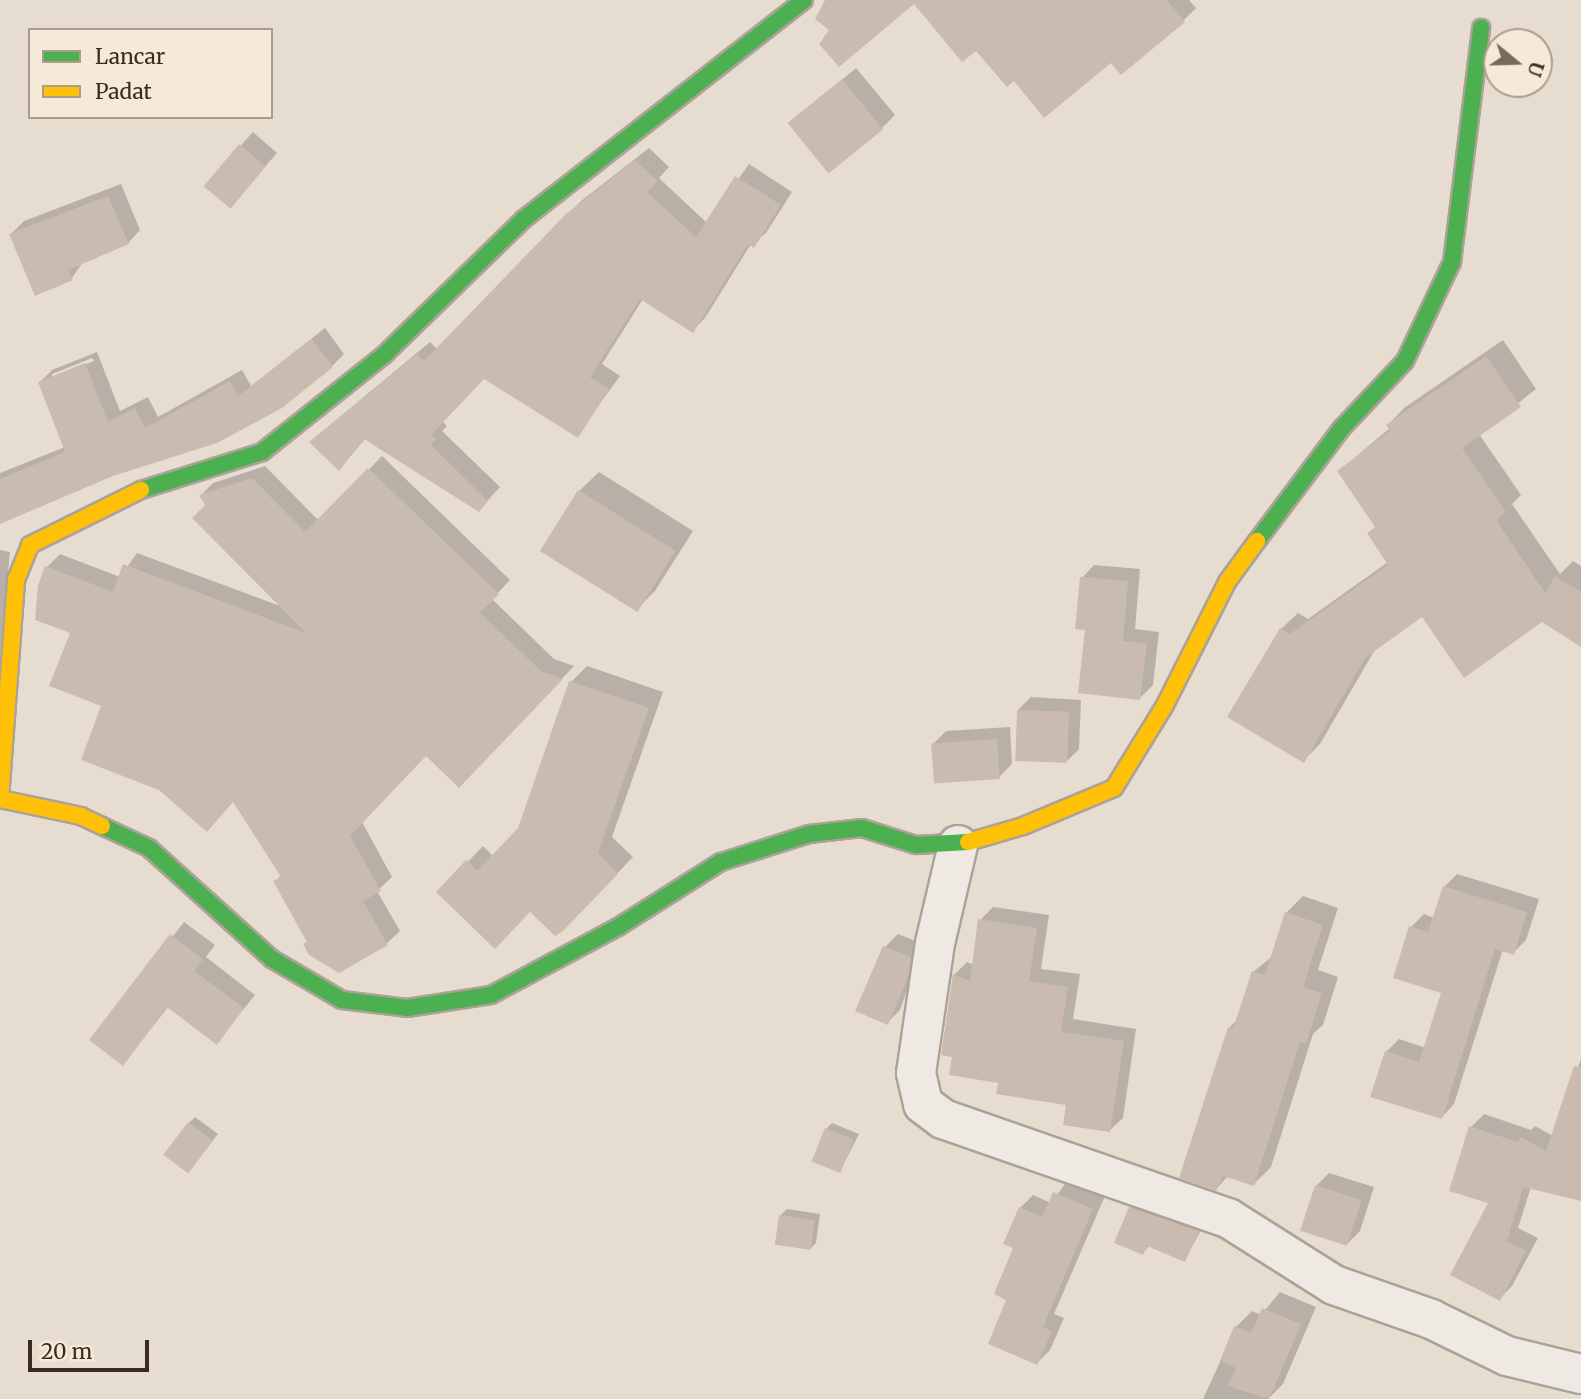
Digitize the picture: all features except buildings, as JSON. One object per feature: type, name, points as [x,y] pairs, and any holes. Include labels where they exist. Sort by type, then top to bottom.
[{"type":"street","points":[[804,0],[524,219],[385,354],[262,452],[120,497],[30,545],[16,580],[0,799],[81,816],[149,848],[272,959],[342,1000],[407,1007],[491,995],[618,927],[721,862],[809,834],[862,828],[916,845],[957,845],[1023,826],[1122,782],[1227,582],[1341,429],[1405,361],[1452,262],[1481,28]]},
{"type":"street","points":[[957,845],[935,943],[916,1073],[923,1104],[943,1119],[1228,1219],[1334,1285],[1431,1319],[1507,1356],[1581,1374]]},
{"type":"traffic: fast","points":[[141,490],[262,452],[385,354],[524,219],[804,0]]},
{"type":"traffic: fast","points":[[1257,541],[1341,429],[1405,361],[1452,262],[1481,28]]},
{"type":"traffic: fast","points":[[102,826],[149,848],[272,959],[342,1000],[407,1008],[491,995],[618,927],[721,862],[809,834],[862,828],[916,845],[968,842]]},
{"type":"traffic: slow","points":[[102,826],[81,816],[0,799],[16,580],[30,545],[141,490]]},
{"type":"traffic: slow","points":[[968,842],[1023,826],[1114,788],[1165,705],[1227,582],[1257,541]]}]
